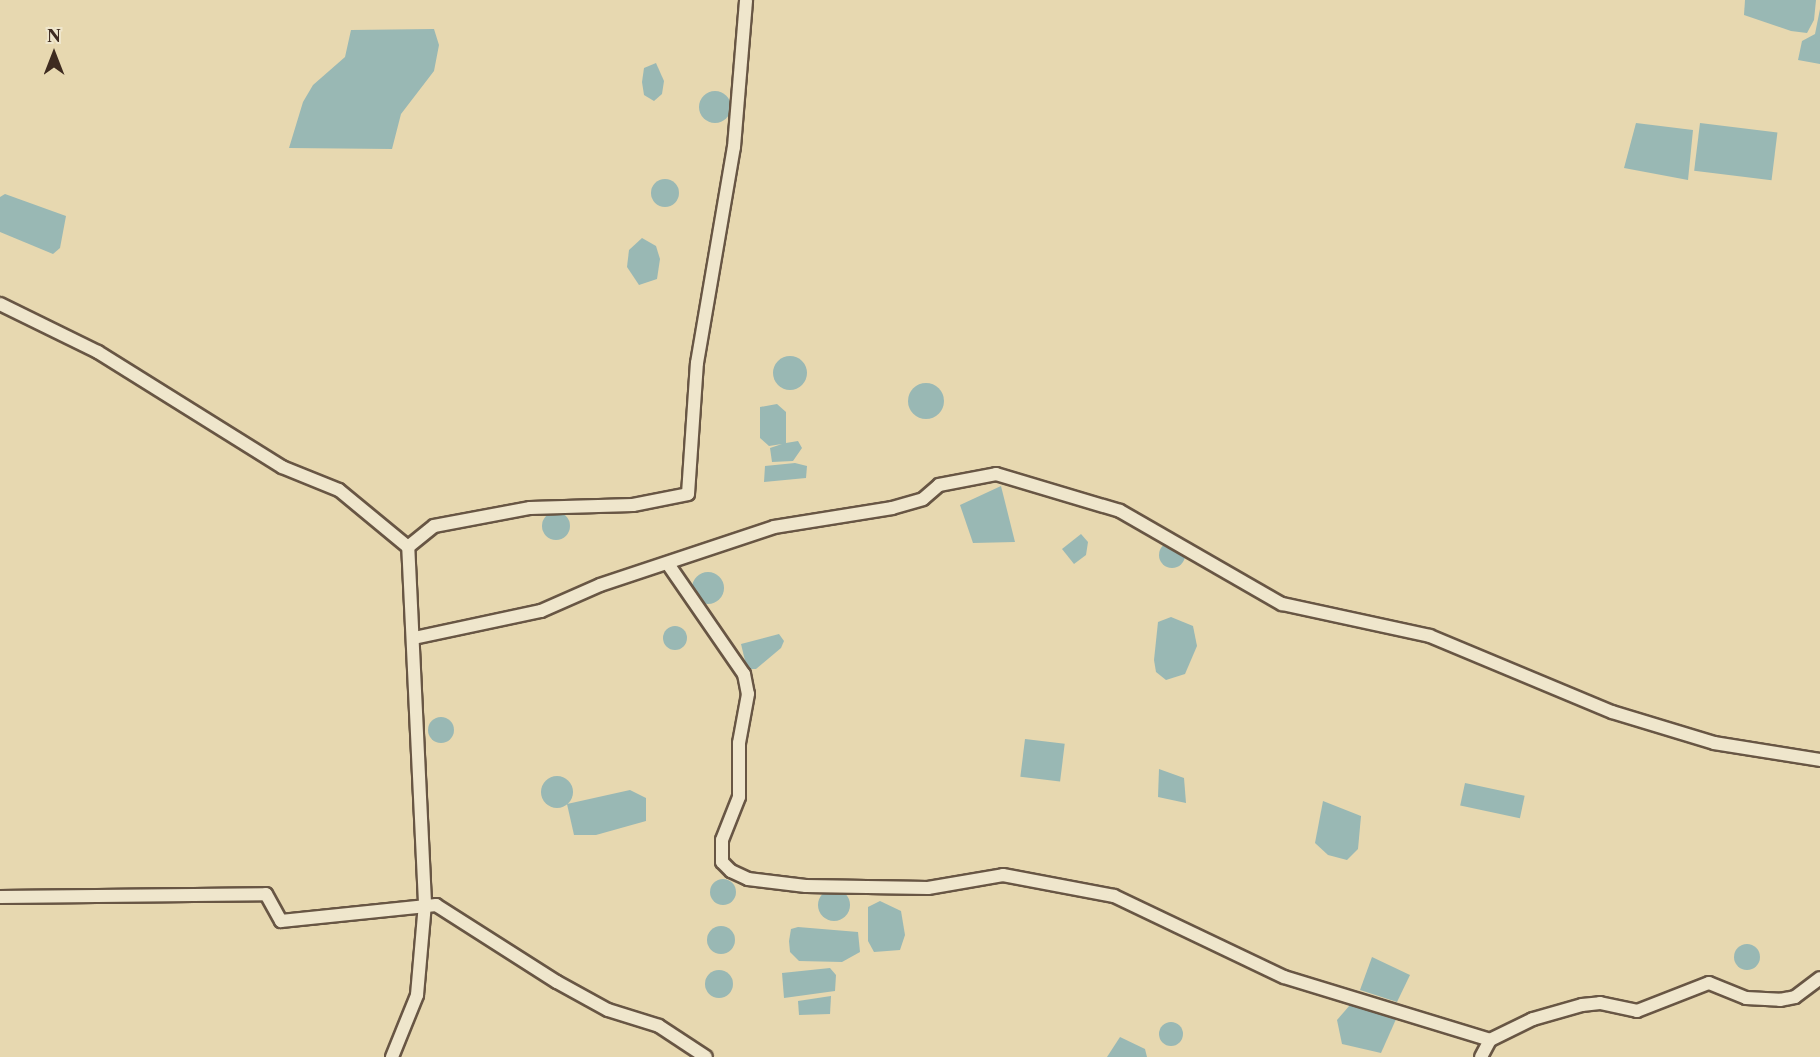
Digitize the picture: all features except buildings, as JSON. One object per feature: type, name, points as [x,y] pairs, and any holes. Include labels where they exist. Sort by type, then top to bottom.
[{"type":"street","points":[[408,547],[434,526],[530,508],[633,505],[688,494],[697,363],[734,147],[746,0]]},
{"type":"street","points":[[0,304],[98,352],[282,467],[339,490],[408,547],[425,903],[417,995],[392,1057]]},
{"type":"street","points":[[414,638],[541,611],[774,527],[891,508],[922,499],[939,485],[1005,475],[1126,514],[1282,604],[1430,636],[1612,712],[1714,743],[1820,760]]},
{"type":"street","points":[[668,564],[738,664],[748,694],[738,743],[738,797],[722,840],[722,862],[731,871],[748,879],[806,886],[927,888],[978,875],[1003,875],[1114,896],[1284,977],[1490,1041]]},
{"type":"street","points":[[0,897],[266,894],[281,921],[425,903],[439,906],[556,982],[608,1010],[659,1026],[706,1057]]},
{"type":"street","points":[[1481,1057],[1490,1041],[1533,1018],[1582,1005],[1600,1003],[1637,1011],[1709,983],[1746,998],[1780,1000],[1795,997],[1820,978]]},
{"type":"water","points":[[1745,0],[1816,0],[1814,20],[1807,33],[1791,31],[1744,15]]},
{"type":"water","points":[[1820,9],[1820,64],[1798,60],[1802,41],[1815,34]]},
{"type":"water","points":[[434,29],[439,45],[434,71],[401,114],[392,149],[289,148],[303,102],[313,85],[345,57],[351,30]]},
{"type":"water","points":[[656,63],[664,81],[662,94],[654,101],[644,95],[642,82],[644,68]]},
{"type":"water","points":[[715,91],[726,96],[731,107],[726,118],[715,123],[704,118],[699,107],[704,96]]},
{"type":"water","points":[[1636,123],[1693,130],[1688,180],[1624,168]]},
{"type":"water","points":[[1700,123],[1777,133],[1772,180],[1694,171]]},
{"type":"water","points":[[665,179],[675,183],[679,193],[675,203],[665,207],[655,203],[651,193],[655,183]]},
{"type":"water","points":[[5,194],[66,216],[60,248],[53,254],[0,232],[0,197]]},
{"type":"water","points":[[642,238],[656,246],[660,259],[657,279],[639,285],[627,267],[629,250]]},
{"type":"water","points":[[790,356],[802,361],[807,373],[802,385],[790,390],[778,385],[773,373],[778,361]]},
{"type":"water","points":[[926,383],[939,388],[944,401],[939,414],[926,419],[913,414],[908,401],[913,388]]},
{"type":"water","points":[[777,404],[786,412],[786,443],[798,441],[802,448],[793,461],[772,462],[770,448],[782,444],[769,446],[760,438],[760,407]]},
{"type":"water","points":[[795,463],[807,466],[806,478],[764,482],[765,466]]},
{"type":"water","points":[[1001,486],[1015,542],[973,543],[960,505]]},
{"type":"water","points":[[556,512],[566,516],[570,526],[566,536],[556,540],[546,536],[542,526],[546,516]]},
{"type":"water","points":[[1081,534],[1088,542],[1086,555],[1074,564],[1062,549]]},
{"type":"water","points":[[1172,542],[1181,546],[1185,555],[1181,564],[1172,568],[1163,564],[1159,555],[1163,546]]},
{"type":"water","points":[[708,572],[719,577],[724,588],[719,599],[708,604],[697,599],[692,588],[697,577]]},
{"type":"water","points":[[1171,617],[1193,626],[1197,646],[1185,674],[1166,680],[1156,672],[1154,660],[1158,622]]},
{"type":"water","points":[[675,626],[680,627],[686,633],[686,643],[680,649],[675,650],[670,649],[664,643],[663,638],[664,633],[670,627]]},
{"type":"water","points":[[779,634],[784,641],[781,648],[756,669],[747,669],[741,644]]},
{"type":"water","points":[[441,717],[451,720],[454,730],[451,740],[441,743],[431,740],[428,730],[431,720]]},
{"type":"water","points":[[1025,739],[1065,744],[1060,782],[1020,777]]},
{"type":"water","points":[[1159,769],[1184,778],[1186,803],[1158,797]]},
{"type":"water","points":[[557,776],[568,781],[573,792],[568,803],[557,808],[546,803],[541,792],[546,781]]},
{"type":"water","points":[[1465,783],[1525,796],[1520,818],[1460,805]]},
{"type":"water","points":[[630,790],[646,798],[646,821],[596,835],[574,835],[567,804]]},
{"type":"water","points":[[1323,801],[1361,816],[1358,849],[1347,860],[1328,855],[1315,843]]},
{"type":"water","points":[[723,879],[732,883],[736,892],[732,901],[723,905],[714,901],[710,892],[714,883]]},
{"type":"water","points":[[834,889],[845,894],[850,905],[845,916],[834,921],[823,916],[818,905],[823,894]]},
{"type":"water","points":[[880,901],[901,911],[905,935],[900,950],[874,952],[868,941],[868,907]]},
{"type":"water","points":[[721,926],[731,930],[735,940],[731,950],[721,954],[711,950],[707,940],[711,930]]},
{"type":"water","points":[[798,927],[858,932],[860,952],[842,962],[799,961],[790,952],[789,941],[791,929]]},
{"type":"water","points":[[1747,944],[1757,947],[1760,957],[1757,967],[1747,970],[1737,967],[1734,957],[1737,947]]},
{"type":"water","points":[[1372,957],[1410,975],[1397,1002],[1360,990]]},
{"type":"water","points":[[830,968],[836,975],[835,991],[784,998],[782,973]]},
{"type":"water","points":[[719,970],[729,974],[733,984],[729,994],[719,998],[709,994],[705,984],[709,974]]},
{"type":"water","points":[[831,996],[830,1014],[799,1015],[798,1001]]},
{"type":"water","points":[[1350,1005],[1397,1017],[1381,1053],[1342,1044],[1337,1020]]},
{"type":"water","points":[[1171,1022],[1176,1023],[1182,1029],[1182,1039],[1176,1045],[1171,1046],[1166,1045],[1160,1039],[1159,1034],[1160,1029],[1166,1023]]},
{"type":"water","points":[[1120,1037],[1145,1049],[1147,1057],[1107,1057]]}]
